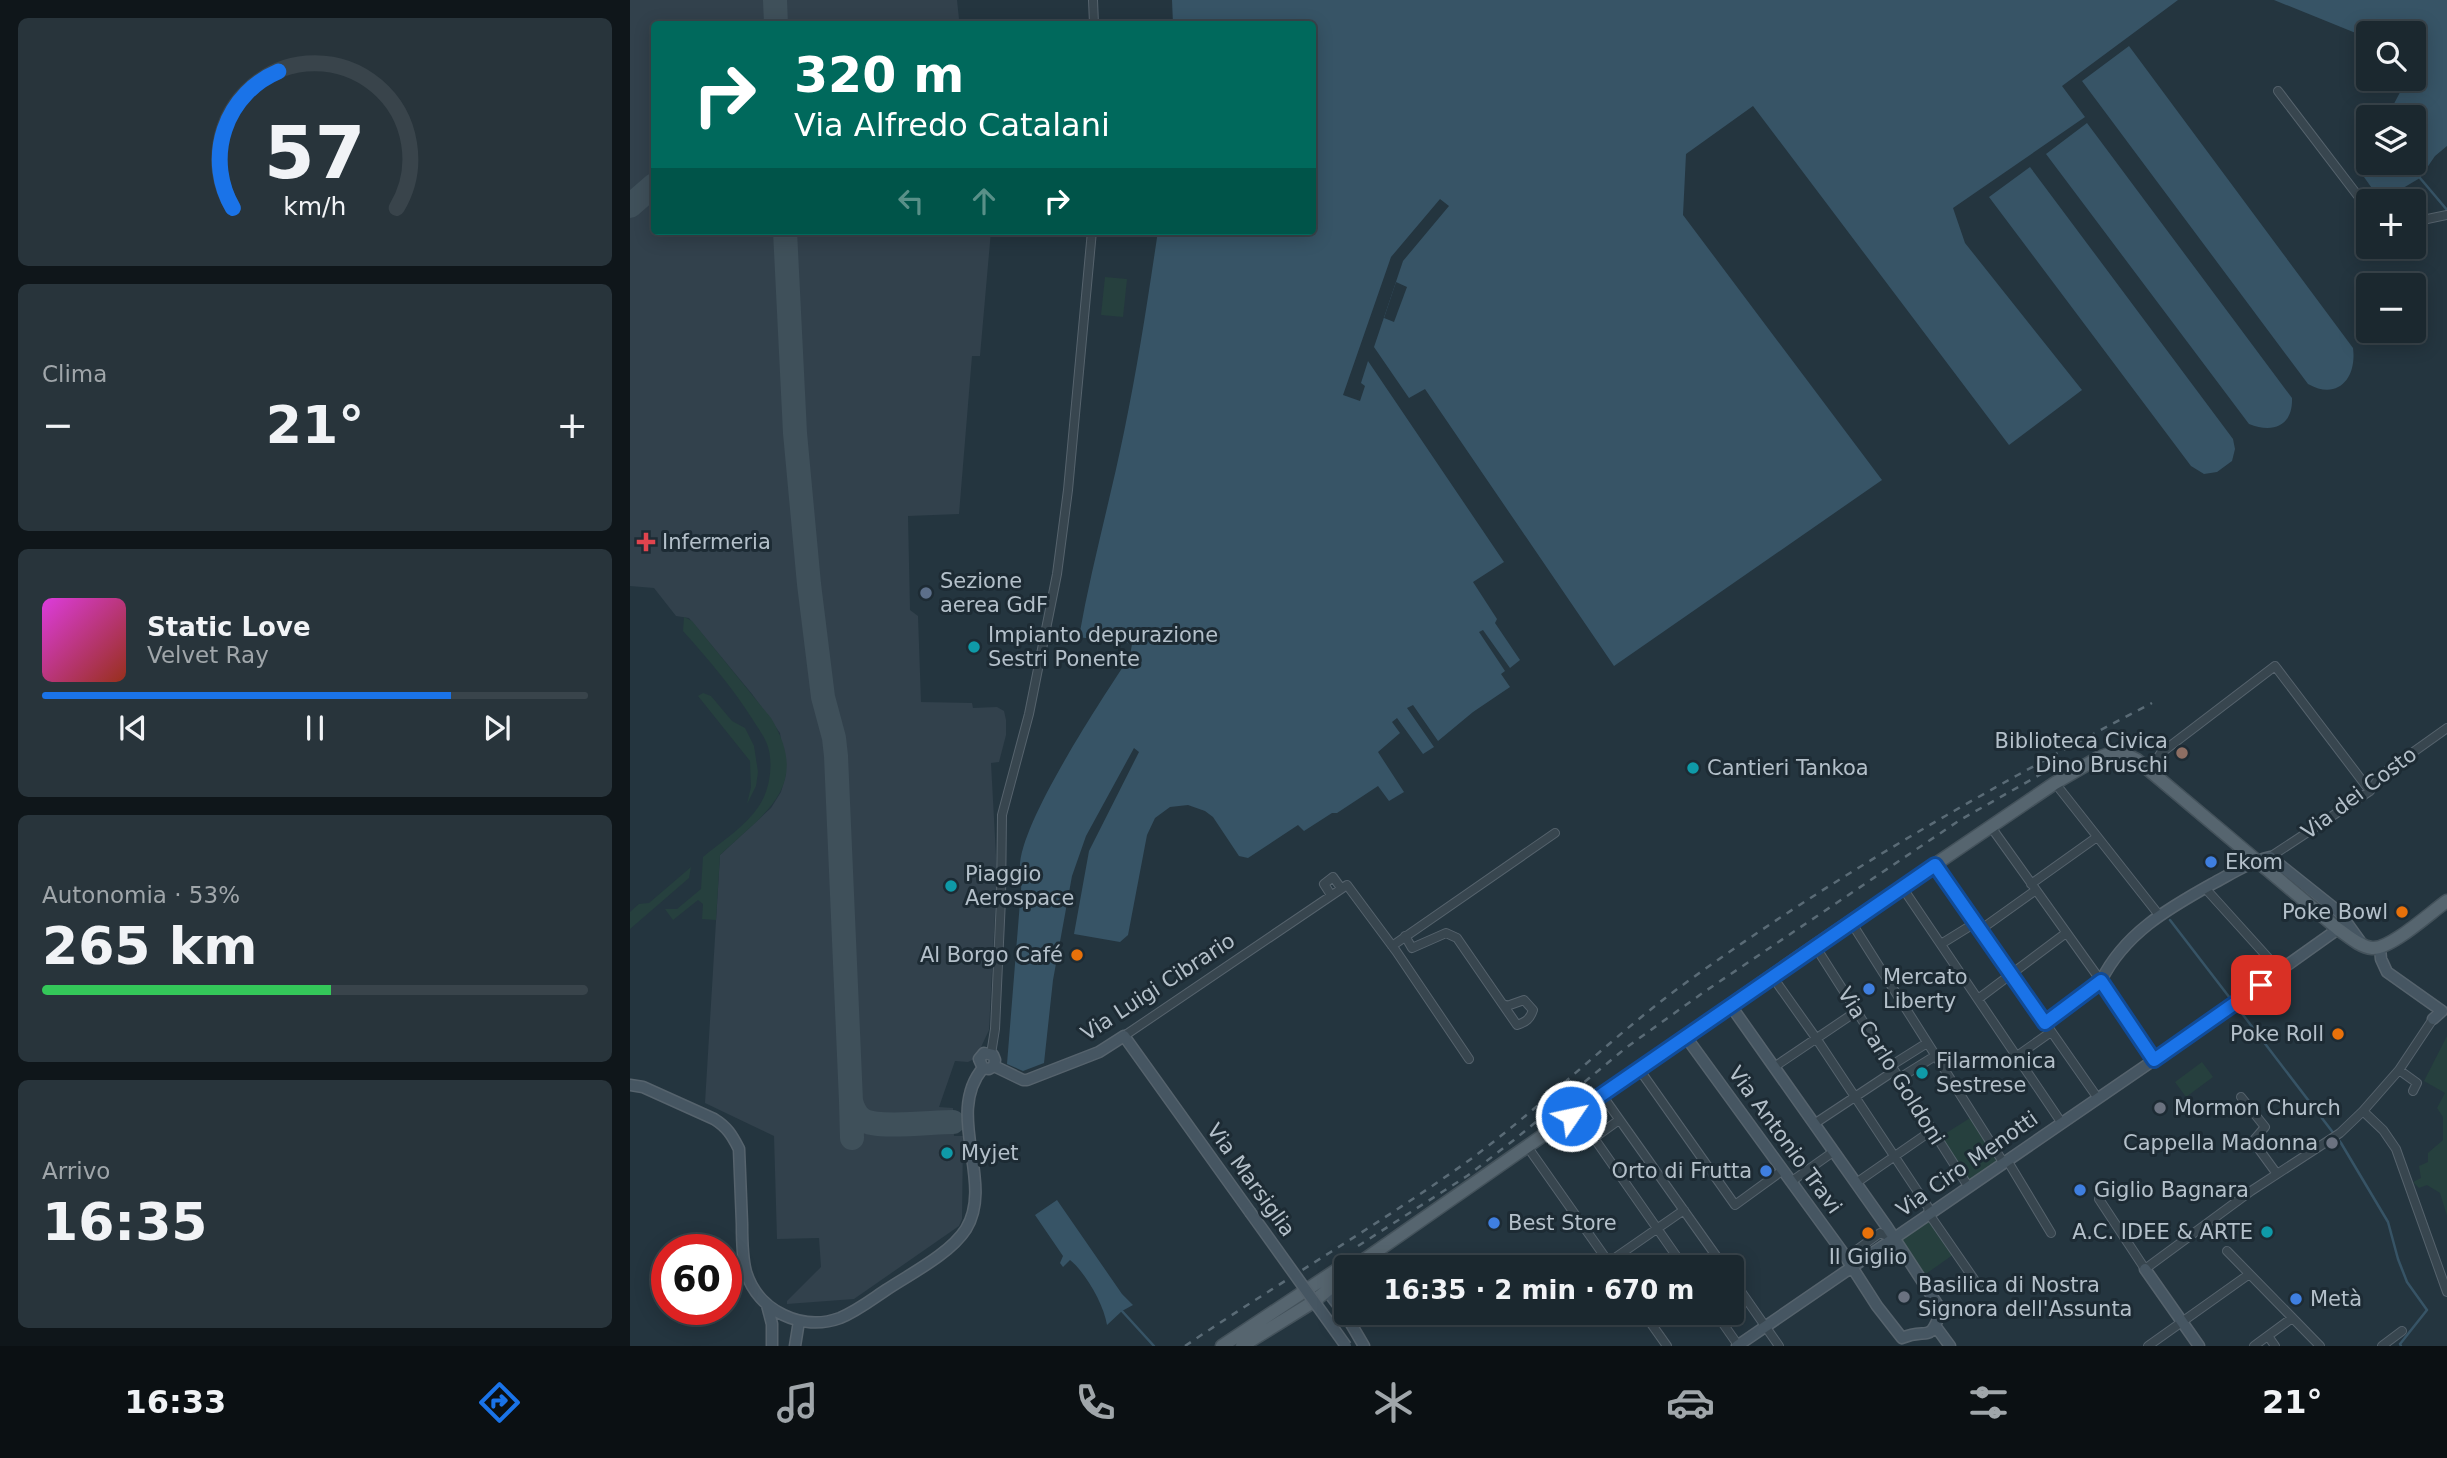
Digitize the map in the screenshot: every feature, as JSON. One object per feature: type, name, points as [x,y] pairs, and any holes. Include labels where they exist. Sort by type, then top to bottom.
[{"type":"main road","points":[[1371,1255],[1815,946],[2055,783],[2109,754],[2129,756],[2150,770],[2338,929],[2372,947],[2391,943],[2447,901]]},
{"type":"main road","points":[[1222,1346],[1334,1279]]},
{"type":"main road","points":[[1242,1346],[1313,1302],[1324,1286]]},
{"type":"street","points":[[1093,0],[1094,21]]},
{"type":"street","points":[[2278,92],[2356,193]]},
{"type":"street","points":[[2426,219],[2444,215]]},
{"type":"street","points":[[630,1077],[643,1087],[714,1119],[732,1134],[739,1150],[744,1261],[753,1289],[778,1313],[799,1321],[822,1323],[854,1312],[951,1246],[967,1227],[973,1209],[975,1189],[969,1100],[973,1083],[991,1067],[995,1058],[991,1054],[995,1029],[1001,899],[1002,815],[1029,714],[1057,574],[1068,490],[1092,235]]},
{"type":"street","points":[[2150,770],[2161,753],[2275,666],[2370,791]]},
{"type":"street","name":"Via dei Costo","points":[[2270,857],[2370,791],[2381,775],[2447,728]]},
{"type":"street","points":[[2055,783],[2158,915]]},
{"type":"street","points":[[1991,827],[2154,1060]]},
{"type":"street","points":[[1392,946],[1555,833]]},
{"type":"street","points":[[1941,944],[1977,926],[2034,887],[2097,836]]},
{"type":"street","points":[[2045,1023],[2101,981],[2111,960],[2158,915],[2255,861],[2270,857],[2339,912],[2372,947],[2387,972],[2443,1012],[2433,1020],[2399,1070],[2363,1111],[2334,1136],[2145,1269]]},
{"type":"street","points":[[1935,865],[2097,1097]]},
{"type":"street","name":"Via Luigi Cibrario","points":[[991,1067],[1023,1080],[1099,1052],[1124,1037],[1331,895],[1341,888],[1334,877],[1324,884],[1331,895]]},
{"type":"street","points":[[1341,888],[1347,885],[1469,1059]]},
{"type":"street","points":[[1902,887],[2061,1122]]},
{"type":"street","points":[[2204,888],[2280,971]]},
{"type":"street","points":[[1851,922],[2051,1233]]},
{"type":"street","name":"Via Ciro Menotti","points":[[1737,1346],[2242,999],[2338,929]]},
{"type":"street","points":[[1405,936],[1412,948],[1446,933],[1452,934],[1517,1025],[1531,1017],[1533,1010],[1524,1000],[1507,1006],[1503,1004]]},
{"type":"street","points":[[1978,999],[2066,933]]},
{"type":"street","name":"Via Carlo Goldoni","points":[[1815,946],[1968,1186]]},
{"type":"street","points":[[1772,976],[1816,1038],[1978,1285]]},
{"type":"street","points":[[1731,1006],[1895,1238],[1941,1310],[1936,1327],[1924,1335],[1933,1346]]},
{"type":"street","points":[[1774,1067],[1857,1011]]},
{"type":"street","points":[[2017,1056],[2051,1032]]},
{"type":"street","name":"Via Marsiglia","points":[[1124,1037],[1346,1346]]},
{"type":"street","name":"Via Antonio Travi","points":[[1686,1037],[1902,1338],[1912,1334],[1924,1335]]},
{"type":"street","points":[[1814,1124],[1895,1072],[1927,1043]]},
{"type":"street","points":[[1895,1072],[1935,1056]]},
{"type":"street","points":[[1639,1069],[1735,1205],[1783,1170]]},
{"type":"street","points":[[2399,1070],[2415,1087]]},
{"type":"street","points":[[630,1085],[643,1087]]},
{"type":"street","points":[[1602,1096],[1716,1255]]},
{"type":"street","points":[[2241,1097],[2265,1127],[2253,1141],[2277,1174]]},
{"type":"street","points":[[2363,1111],[2383,1130],[2396,1149],[2447,1292]]},
{"type":"street","points":[[1619,1120],[1594,1138],[1675,1255]]},
{"type":"street","points":[[1856,1183],[1931,1131]]},
{"type":"street","points":[[1527,1146],[1603,1255]]},
{"type":"street","points":[[1791,1181],[1833,1152]]},
{"type":"street","points":[[2099,1199],[2199,1346]]},
{"type":"street","points":[[1623,1255],[1684,1210]]},
{"type":"street","points":[[2227,1251],[2320,1346]]},
{"type":"street","points":[[2148,1346],[2248,1275]]},
{"type":"street","points":[[1324,1286],[1334,1299]]},
{"type":"street","points":[[1744,1296],[1779,1346]]},
{"type":"street","points":[[767,1305],[772,1324],[772,1346]]},
{"type":"street","points":[[2254,1346],[2292,1318]]},
{"type":"street","points":[[795,1346],[799,1321]]},
{"type":"street","points":[[1351,1325],[1364,1346]]},
{"type":"street","points":[[1652,1325],[1667,1346]]},
{"type":"street","points":[[1723,1325],[1737,1346]]},
{"type":"street","points":[[1936,1327],[1950,1346]]},
{"type":"street","points":[[2382,1346],[2402,1331]]},
{"type":"street","points":[[2267,1336],[2275,1346]]},
{"type":"shaded area","points":[[630,0],[957,0],[959,19],[962,21],[651,21],[651,235],[991,235],[980,356],[972,356],[959,514],[908,516],[910,610],[918,616],[921,702],[972,703],[973,708],[997,707],[1004,711],[1006,720],[1006,735],[999,762],[991,763],[997,874],[989,1030],[976,1058],[968,1062],[955,1061],[939,1107],[953,1108],[954,1136],[963,1136],[962,1219],[959,1226],[854,1299],[787,1304],[821,1267],[819,1238],[777,1239],[774,1136],[705,1103],[720,855],[771,808],[781,792],[786,774],[780,733],[752,694],[689,618],[676,616],[654,588],[630,586]]},
{"type":"shaded area","points":[[1172,0],[2178,0],[2062,86],[2085,117],[1953,208],[1965,243],[2082,390],[2009,445],[1753,106],[1686,154],[1683,215],[1882,480],[1614,666],[1425,389],[1409,398],[1374,347],[1403,261],[1449,206],[1440,199],[1391,257],[1343,395],[1360,401],[1365,386],[1361,383],[1368,361],[1504,562],[1473,582],[1497,619],[1495,623],[1520,660],[1510,668],[1483,630],[1479,632],[1505,671],[1501,674],[1510,687],[1473,712],[1438,741],[1413,705],[1407,708],[1434,747],[1423,754],[1397,718],[1392,722],[1400,733],[1378,752],[1404,792],[1389,801],[1378,786],[1304,831],[1298,825],[1248,858],[1239,856],[1213,817],[1205,811],[1188,805],[1170,807],[1155,818],[1147,835],[1128,935],[1120,942],[1074,934],[1089,851],[1139,752],[1134,748],[1086,836],[1072,876],[1053,980],[1044,1063],[1023,1071],[1007,1064],[1022,877],[1021,859],[1028,833],[1042,802],[1081,732],[1130,656],[1132,644],[1094,636],[1092,639],[1079,637],[1129,407],[1157,235],[1316,235],[1316,21],[1173,21]]},
{"type":"shaded area","points":[[2274,0],[2447,0],[2447,146],[2435,156],[2426,169],[2426,105],[2393,105],[2401,91],[2426,91],[2426,21],[2356,21],[2356,33]]},
{"type":"shaded area","points":[[2129,46],[2353,348],[2352,369],[2343,384],[2328,390],[2308,384],[2082,81]]},
{"type":"shaded area","points":[[2087,123],[2292,398],[2289,415],[2280,425],[2266,428],[2249,424],[2046,154]]},
{"type":"shaded area","points":[[2030,167],[2233,439],[2235,449],[2232,461],[2217,472],[2204,474],[2191,466],[1989,197]]},
{"type":"shaded area","points":[[2363,175],[2422,175],[2401,189],[2372,189]]},
{"type":"shaded area","points":[[1057,1200],[1122,1294],[1133,1305],[1107,1325],[1102,1308],[1088,1281],[1070,1260],[1063,1267],[1060,1263],[1063,1256],[1035,1215]]},
{"type":"green space","points":[[1105,277],[1127,279],[1123,317],[1101,315]]},
{"type":"green space","points":[[684,617],[692,621],[771,718],[782,742],[787,762],[785,780],[778,796],[767,811],[720,855],[716,920],[702,919],[703,904],[698,900],[673,920],[665,909],[677,909],[701,889],[703,857],[740,827],[759,806],[768,784],[770,759],[766,741],[745,708],[683,631]]},
{"type":"green space","points":[[703,693],[711,696],[732,721],[745,728],[754,746],[758,772],[756,786],[747,804],[751,787],[750,761],[698,696]]},
{"type":"green space","points":[[691,867],[689,878],[630,929],[630,912],[639,904],[649,903]]},
{"type":"green space","points":[[2447,1036],[2447,1216],[2440,1193],[2427,1185],[2419,1188],[2413,1182],[2421,1178],[2419,1166],[2428,1162],[2428,1153],[2443,1140],[2443,1117],[2437,1108],[2445,1093],[2424,1081]]},
{"type":"green space","points":[[2202,1062],[2213,1077],[2186,1097],[2175,1082]]},
{"type":"green space","points":[[1970,1118],[1999,1161],[1969,1181],[1940,1137]]},
{"type":"green space","points":[[1929,1218],[1954,1254],[1923,1276],[1898,1240]]},
{"type":"pier","points":[[1396,282],[1407,287],[1394,322],[1384,318]]},
{"type":"waterway","points":[[2420,178],[2447,210]]},
{"type":"waterway","points":[[2170,920],[2233,1002]]},
{"type":"waterway","points":[[2237,1007],[2341,1143],[2388,1222],[2407,1282],[2427,1310],[2401,1346]]},
{"type":"waterway","points":[[1122,1311],[1154,1346]]},
{"type":"taxiway","points":[[775,0],[776,21]]},
{"type":"taxiway","points":[[630,206],[651,188]]},
{"type":"taxiway","points":[[785,235],[795,433],[809,584],[823,697],[836,756],[851,1101]]},
{"type":"taxiway","points":[[852,1138],[851,1101],[858,1116],[870,1123],[893,1125],[953,1122]]},
{"type":"railway","points":[[1185,1346],[1464,1164],[1522,1119],[1662,1001],[1746,940],[1917,833],[2033,766],[2152,703]]},
{"type":"railway","points":[[1358,1246],[1467,1176],[1627,1047],[1704,992],[1960,820],[2073,756]]},
{"type":"place","name":"Infermeria","points":[[646,542]]},
{"type":"place","name":"Sezione aerea GdF","points":[[926,593]]},
{"type":"place","name":"Impianto depurazione Sestri Ponente","points":[[974,647]]},
{"type":"place","name":"Biblioteca Civica Dino Bruschi","points":[[2182,753]]},
{"type":"place","name":"Cantieri Tankoa","points":[[1693,768]]},
{"type":"place","name":"Ekom","points":[[2211,862]]},
{"type":"place","name":"Piaggio Aerospace","points":[[951,886]]},
{"type":"place","name":"Poke Bowl","points":[[2402,912]]},
{"type":"place","name":"Al Borgo Café","points":[[1077,955]]},
{"type":"place","name":"Mercato Liberty","points":[[1869,989]]},
{"type":"place","name":"Poke Roll","points":[[2338,1034]]},
{"type":"place","name":"Filarmonica Sestrese","points":[[1922,1073]]},
{"type":"place","name":"Mormon Church","points":[[2160,1108]]},
{"type":"place","name":"Cappella Madonna","points":[[2332,1143]]},
{"type":"place","name":"Myjet","points":[[947,1153]]},
{"type":"place","name":"Orto di Frutta","points":[[1766,1171]]},
{"type":"place","name":"Giglio Bagnara","points":[[2080,1190]]},
{"type":"place","name":"Best Store","points":[[1494,1223]]},
{"type":"place","name":"A.C. IDEE & ARTE","points":[[2267,1232]]},
{"type":"place","name":"Il Giglio","points":[[1868,1233]]},
{"type":"place","name":"Basilica di Nostra Signora dell'Assunta","points":[[1904,1297]]},
{"type":"place","name":"Metà","points":[[2296,1299]]},
{"type":"route","points":[[1571,1116],[1935,865],[2045,1023],[2101,981],[2154,1060],[2261,985]]}]
